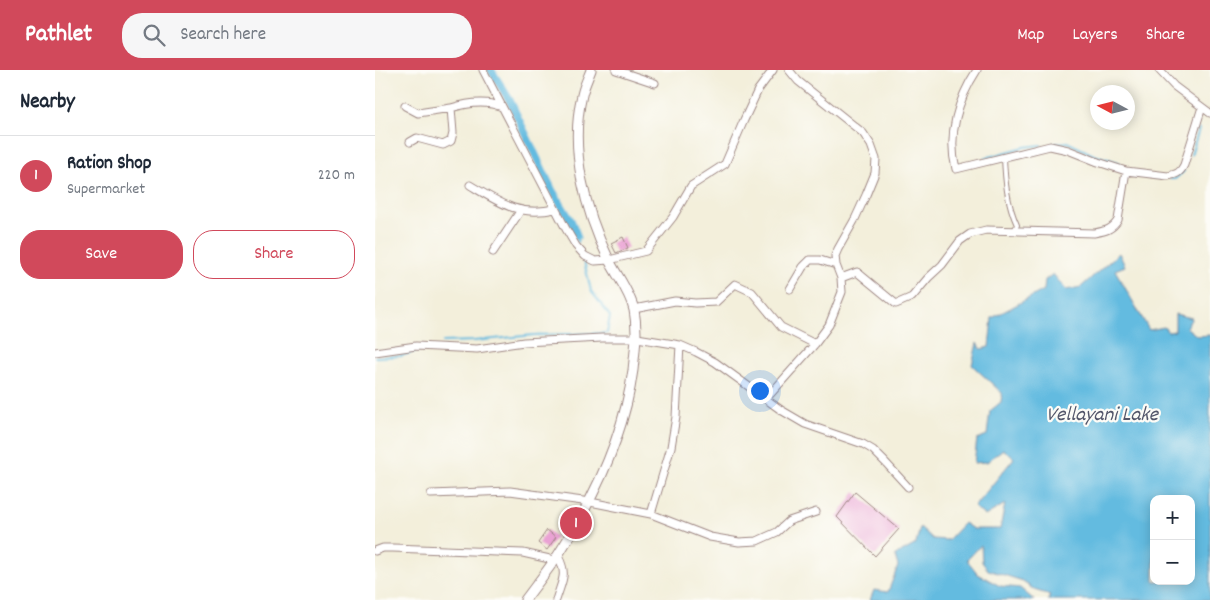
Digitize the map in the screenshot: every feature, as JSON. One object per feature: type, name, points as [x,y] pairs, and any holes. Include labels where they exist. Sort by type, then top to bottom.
[{"type":"street","points":[[483,70],[576,246],[585,256],[595,261],[609,260],[646,251],[673,217],[691,186],[725,164],[755,98],[773,70]]},
{"type":"street","points":[[616,70],[655,82]]},
{"type":"street","points":[[766,399],[815,344],[829,325],[841,292],[841,278],[835,264],[837,249],[855,219],[875,173],[877,159],[863,133],[798,81],[789,70]]},
{"type":"street","points":[[977,70],[969,83],[953,127],[953,157],[956,169],[1051,146],[1068,150],[1126,171],[1168,176],[1180,172],[1202,107]]},
{"type":"street","points":[[1159,70],[1174,86],[1210,113]]},
{"type":"street","points":[[525,600],[556,558],[589,502],[609,459],[622,423],[631,388],[637,338],[634,310],[624,286],[609,260],[594,224],[582,181],[577,134],[582,95],[590,71]]},
{"type":"street","points":[[405,106],[418,113],[480,102],[502,106]]},
{"type":"street","points":[[410,142],[417,138],[443,145],[451,141],[453,133],[451,108]]},
{"type":"street","points":[[841,278],[857,272],[896,304],[912,297],[942,265],[960,241],[970,234],[986,230],[1093,233],[1107,231],[1118,220],[1126,171]]},
{"type":"street","points":[[469,185],[493,199],[521,210],[539,212],[555,209]]},
{"type":"street","points":[[493,252],[521,210]]},
{"type":"street","points":[[790,289],[803,266],[810,260],[820,260],[835,264]]},
{"type":"street","points":[[634,310],[675,301],[695,303],[716,302],[735,284],[752,292],[781,327],[815,344]]},
{"type":"street","points":[[375,352],[416,346],[477,349],[524,342],[601,338],[637,338],[680,345],[715,362],[781,410],[805,424],[863,444],[879,456],[909,487]]},
{"type":"street","points":[[651,514],[671,447],[676,416],[680,345]]},
{"type":"street","points":[[431,494],[510,491],[589,502],[651,514],[710,537],[739,542],[757,541],[777,532],[789,521],[816,512]]},
{"type":"street","points":[[375,551],[393,548],[523,553],[556,558],[564,567],[556,600]]},
{"type":"lane","points":[[1004,157],[1005,186],[1009,209],[1017,225],[1015,231]]},
{"type":"water","name":"Vellayani Lake","points":[[1119,253],[1125,266],[1115,270],[1149,330],[1164,327],[1168,332],[1175,331],[1175,314],[1192,318],[1186,327],[1197,336],[1210,335],[1210,600],[1048,600],[1050,595],[1034,590],[1023,581],[988,570],[982,562],[981,545],[967,560],[978,574],[1000,586],[1020,588],[1034,600],[870,600],[874,590],[888,592],[898,566],[895,556],[916,544],[920,527],[933,539],[948,540],[964,523],[973,529],[1000,529],[1005,504],[985,516],[974,507],[1014,458],[1003,449],[987,462],[974,463],[977,439],[987,435],[990,411],[1001,402],[1002,393],[972,365],[977,343],[981,349],[989,347],[992,318],[1044,290],[1045,280],[1053,274],[1066,290],[1081,287]]},
{"type":"building","points":[[623,237],[628,248],[616,253],[611,243]]},
{"type":"building","points":[[855,492],[899,529],[875,556],[837,517]]},
{"type":"building","points":[[547,530],[556,537],[547,550],[538,543]]},
{"type":"waterway","points":[[491,70],[509,99],[552,190],[571,221],[577,236]]},
{"type":"waterway","points":[[1191,155],[1199,129]]},
{"type":"waterway","points":[[1053,144],[1067,142],[1094,155],[1118,162],[1121,167]]},
{"type":"waterway","points":[[985,158],[1024,147],[1041,145]]},
{"type":"waterway","points":[[1170,179],[1175,179],[1184,171]]},
{"type":"waterway","points":[[1130,175],[1160,178]]},
{"type":"waterway","points":[[577,236],[578,242]]},
{"type":"waterway","points":[[443,342],[534,335],[607,333],[610,316],[591,291],[584,261]]},
{"type":"waterway","points":[[375,357],[401,356],[419,350]]},
{"type":"place","name":"Ration Shop","points":[[576,523]]}]
